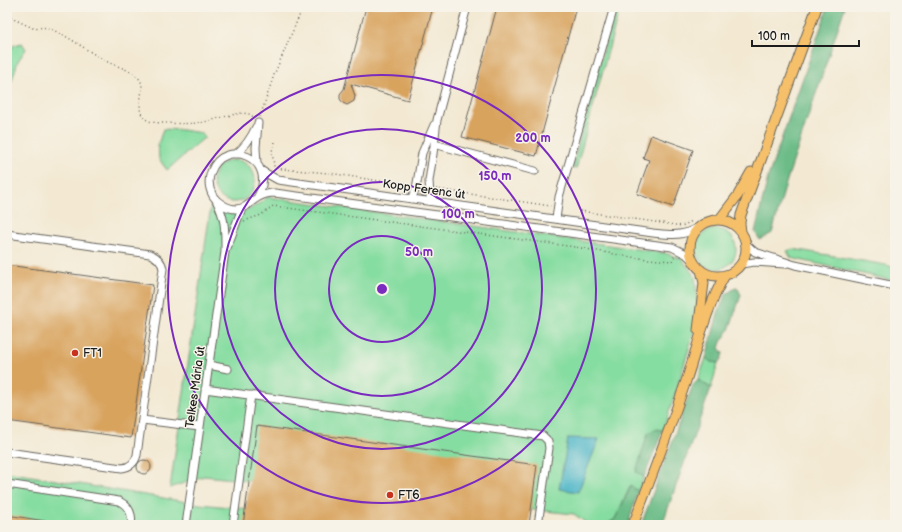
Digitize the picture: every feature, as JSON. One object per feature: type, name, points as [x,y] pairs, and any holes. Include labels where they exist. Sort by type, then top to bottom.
[{"type":"main road","points":[[741,232],[732,223],[719,220],[702,225],[695,232],[690,246],[690,252],[694,262],[702,270],[714,276],[725,275],[734,271],[741,264],[746,253],[746,244],[741,232],[741,215],[817,7]]},
{"type":"main road","points":[[719,220],[738,195],[765,149]]},
{"type":"main road","points":[[696,346],[704,283],[702,270]]},
{"type":"main road","points":[[633,525],[687,378],[696,346],[717,289],[725,275]]},
{"type":"street","points":[[411,198],[416,187],[422,153],[436,120],[466,7]]},
{"type":"street","points":[[556,219],[554,205],[614,7]]},
{"type":"street","points":[[435,202],[430,196],[429,188],[436,120]]},
{"type":"street","points":[[236,154],[251,139],[258,123]]},
{"type":"street","points":[[257,163],[256,148],[258,123]]},
{"type":"street","points":[[434,144],[535,171]]},
{"type":"street","points":[[214,196],[219,202],[230,208],[242,208],[251,204],[258,198],[262,190],[262,171],[257,163],[251,158],[236,154],[222,158],[216,162],[212,168],[209,182],[214,196],[222,212],[224,220],[225,252]]},
{"type":"street","name":"Kopp Ferenc út","points":[[262,171],[278,180],[678,235],[690,232],[702,225]]},
{"type":"street","name":"Kopp Ferenc út","points":[[258,198],[275,192],[672,247],[686,254],[694,262]]},
{"type":"street","points":[[225,252],[242,208]]},
{"type":"street","points":[[7,234],[150,254],[160,261],[163,269],[136,459],[131,465],[124,468],[7,452]]},
{"type":"street","points":[[746,244],[755,252],[795,265],[895,286]]},
{"type":"street","name":"Telkes Mária út","points":[[186,525],[225,252]]},
{"type":"street","points":[[741,264],[754,262],[795,265]]},
{"type":"street","points":[[209,365],[228,369]]},
{"type":"street","points":[[206,389],[543,436],[548,441],[549,448],[538,525]]},
{"type":"street","points":[[233,525],[250,395]]},
{"type":"street","points":[[142,420],[200,427]]},
{"type":"street","points":[[7,484],[119,501],[129,509],[132,517],[131,525]]},
{"type":"path","points":[[258,123],[274,75],[303,7]]},
{"type":"path","points":[[7,16],[35,29],[41,27],[49,28],[70,38],[108,62],[132,73],[140,80],[142,86],[140,104],[142,114],[148,121],[180,124],[203,122],[249,114],[254,117],[258,123]]},
{"type":"path","points":[[275,142],[272,151],[274,166],[282,169],[330,173],[416,187]]},
{"type":"path","points":[[429,188],[554,205]]},
{"type":"path","points":[[236,222],[261,215],[273,206],[575,247],[637,258],[672,261],[674,257]]},
{"type":"path","points":[[580,211],[682,226],[692,221]]},
{"type":"green space","points":[[615,7],[620,7],[576,169],[572,168]]},
{"type":"green space","points":[[828,7],[845,7],[787,180],[772,233],[760,240],[755,232],[768,177]]},
{"type":"green space","points":[[22,43],[26,49],[18,61],[11,83],[7,85],[7,56],[14,45]]},
{"type":"green space","points":[[163,129],[202,133],[205,137],[167,170],[159,159],[158,145]]},
{"type":"green space","points":[[230,160],[238,160],[246,163],[252,169],[255,181],[252,193],[246,199],[238,202],[230,202],[222,199],[216,193],[213,185],[213,177],[216,169],[222,163]]},
{"type":"green space","points":[[268,197],[665,253],[682,259],[695,277],[697,312],[693,335],[663,430],[656,429],[636,471],[644,477],[638,491],[630,487],[615,519],[606,525],[589,525],[574,514],[204,476],[170,488],[211,205],[228,211],[241,212],[254,207]]},
{"type":"green space","points":[[716,229],[724,231],[730,235],[734,241],[736,249],[734,257],[730,263],[724,267],[716,269],[708,267],[702,263],[698,257],[696,249],[698,241],[702,235],[708,231]]},
{"type":"green space","points":[[793,249],[886,265],[895,268],[895,281],[791,258],[787,251]]},
{"type":"green space","points":[[737,287],[741,295],[729,330],[719,348],[723,353],[721,360],[718,363],[711,362],[706,358],[718,313],[726,294]]},
{"type":"green space","points":[[706,358],[711,362],[718,363],[711,388],[698,380]]},
{"type":"green space","points":[[698,380],[711,388],[662,525],[641,525],[693,385]]},
{"type":"green space","points":[[656,429],[663,430],[644,477],[636,472],[648,433]]},
{"type":"green space","points":[[7,472],[199,504],[360,520],[367,525],[7,525]]},
{"type":"green space","points":[[631,486],[638,491],[628,525],[606,525],[615,519]]},
{"type":"water","points":[[568,438],[599,439],[578,492],[559,489]]},
{"type":"building","points":[[366,7],[433,7],[408,100],[351,84],[355,96],[354,101],[347,105],[340,99],[340,94],[344,89]]},
{"type":"building","points":[[497,7],[576,7],[536,156],[462,137]]},
{"type":"building","points":[[651,135],[693,150],[673,207],[637,194],[649,160],[643,158]]},
{"type":"building","name":"FT1","points":[[7,265],[153,285],[131,438],[7,421]]},
{"type":"building","name":"FT6","points":[[257,426],[537,465],[529,525],[243,525]]},
{"type":"building","points":[[144,460],[149,462],[151,467],[149,472],[144,474],[139,472],[137,467],[139,462]]},
{"type":"building","points":[[7,515],[52,522],[52,525],[7,525]]},
{"type":"place","name":"FT1","points":[[75,353]]},
{"type":"place","name":"FT6","points":[[390,495]]}]
